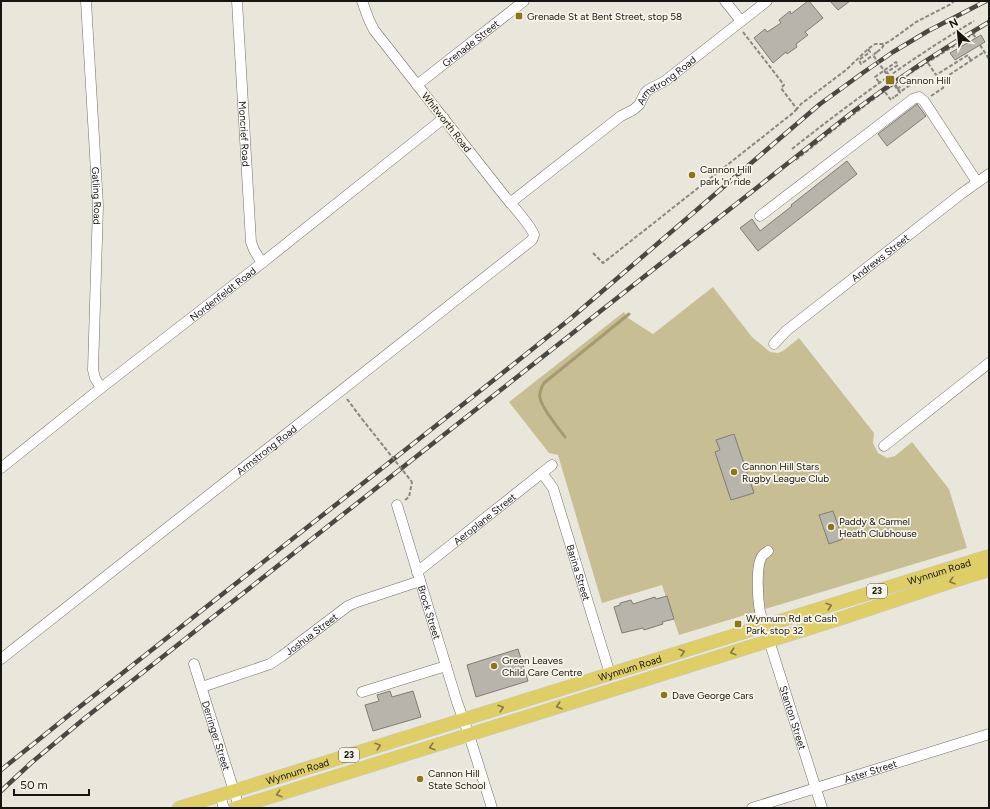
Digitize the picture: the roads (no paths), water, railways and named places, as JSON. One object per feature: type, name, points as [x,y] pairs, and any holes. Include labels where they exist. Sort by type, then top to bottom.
[{"type":"main road","name":"Wynnum Road","points":[[179,808],[222,802],[234,792],[989,556]]},
{"type":"main road","name":"Wynnum Road","points":[[237,807],[770,641],[989,570]]},
{"type":"street","name":"Gatling Road","points":[[86,1],[98,206],[92,370],[101,388]]},
{"type":"street","name":"Moncrief Road","points":[[237,1],[251,242],[262,263]]},
{"type":"street","name":"Whitworth Road","points":[[362,1],[371,25],[532,230],[534,235],[532,240]]},
{"type":"street","name":"Grenade Street","points":[[418,84],[524,1]]},
{"type":"street","points":[[725,1],[741,21]]},
{"type":"street","name":"Armstrong Road","points":[[510,203],[621,116],[636,108],[648,90],[665,81],[767,1]]},
{"type":"street","points":[[760,216],[913,99],[919,96],[924,101],[977,182]]},
{"type":"street","name":"Nordenfeldt Road","points":[[1,468],[444,118]]},
{"type":"street","name":"Andrews Street","points":[[774,344],[786,331],[961,194],[989,174]]},
{"type":"street","name":"Armstrong Road","points":[[1,659],[532,240]]},
{"type":"street","points":[[884,446],[989,363]]},
{"type":"street","name":"Aeroplane Street","points":[[419,576],[552,465]]},
{"type":"street","name":"Barina Street","points":[[542,473],[553,488],[610,674]]},
{"type":"street","name":"Brock Street","points":[[397,505],[446,666],[492,808]]},
{"type":"street","name":"Stanton Street","points":[[768,551],[762,555],[759,565],[758,600],[760,612],[822,808]]},
{"type":"street","name":"Joshua Street","points":[[202,687],[270,664],[348,606],[419,576]]},
{"type":"street","name":"Derringer Street","points":[[194,664],[234,792],[237,807]]},
{"type":"street","points":[[362,692],[446,666]]},
{"type":"street","name":"Aster Street","points":[[752,808],[989,734]]},
{"type":"waterway","points":[[565,437],[547,413],[541,402],[540,390],[544,383],[629,314]]},
{"type":"railway","points":[[1,770],[570,319],[820,104],[893,52],[928,31],[986,1]]},
{"type":"railway","points":[[1,791],[31,763],[85,718],[854,111],[920,65],[989,22]]},
{"type":"place","name":"Grenade St at Bent Street, stop 58","points":[[519,16]]},
{"type":"place","name":"Cannon Hill","points":[[890,80]]},
{"type":"place","name":"Cannon Hill park 'n' ride","points":[[692,175]]},
{"type":"place","name":"Cannon Hill Stars Rugby League Club","points":[[734,472]]},
{"type":"place","name":"Paddy & Carmel Heath Clubhouse","points":[[831,527]]},
{"type":"place","name":"Wynnum Rd at Cash Park, stop 32","points":[[738,624]]},
{"type":"place","name":"Green Leaves Child Care Centre","points":[[494,666]]},
{"type":"place","name":"Dave George Cars","points":[[664,695]]},
{"type":"place","name":"Cannon Hill State School","points":[[420,779]]}]
